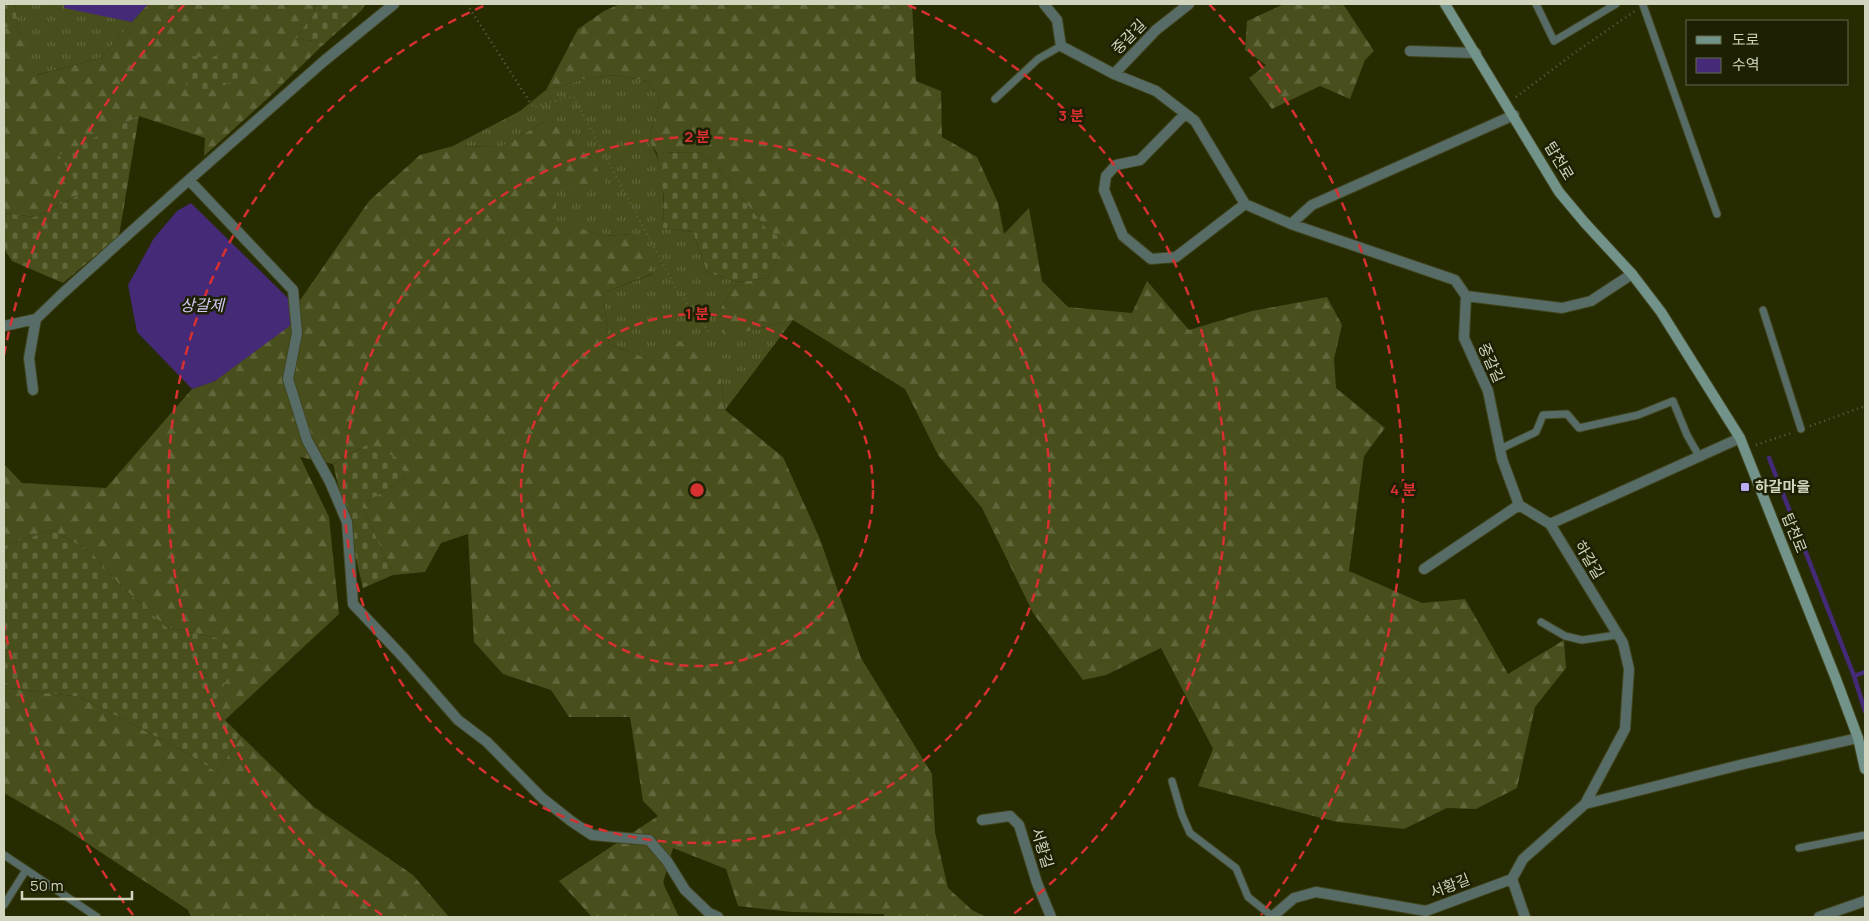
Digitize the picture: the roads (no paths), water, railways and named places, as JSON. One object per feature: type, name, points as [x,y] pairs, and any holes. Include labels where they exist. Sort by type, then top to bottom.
[{"type":"main road","name":"탑천로","points":[[1445,4],[1559,192],[1585,224],[1632,274],[1661,312],[1740,438],[1858,738],[1865,769]]},
{"type":"street","points":[[4,326],[36,319],[62,293],[324,61],[394,4]]},
{"type":"street","points":[[1044,4],[1057,20],[1061,46]]},
{"type":"street","name":"중갈길","points":[[1114,74],[1156,30],[1188,4]]},
{"type":"street","name":"중갈길","points":[[1061,46],[1114,74],[1156,91],[1195,121],[1245,204]]},
{"type":"street","points":[[1410,51],[1476,53]]},
{"type":"street","points":[[1185,114],[1140,160],[1116,165],[1106,176],[1104,190],[1123,236],[1151,259],[1176,257],[1245,204],[1291,224],[1455,280],[1466,296],[1562,308],[1591,301],[1632,274]]},
{"type":"street","points":[[1291,224],[1312,205],[1514,115]]},
{"type":"street","points":[[189,180],[293,290],[296,333],[288,379],[307,440],[330,482],[347,522],[353,604],[404,657],[458,720],[487,742],[542,798],[592,835],[649,840],[667,861],[684,890],[709,913],[718,917]]},
{"type":"street","name":"중갈길","points":[[1466,296],[1464,338],[1488,391],[1500,449],[1519,505]]},
{"type":"street","points":[[33,390],[29,358],[36,319]]},
{"type":"street","points":[[1424,569],[1519,505],[1550,524],[1740,438]]},
{"type":"street","name":"하갈길","points":[[1550,524],[1623,643],[1629,669],[1625,729],[1585,804]]},
{"type":"street","points":[[1525,917],[1512,879],[1523,859],[1585,804],[1744,764],[1858,738]]},
{"type":"street","name":"서황길","points":[[982,820],[1010,816],[1019,825],[1037,883],[1051,917]]},
{"type":"street","name":"서황길","points":[[1272,917],[1294,898],[1316,892],[1426,911],[1512,879]]},
{"type":"street","points":[[1819,917],[1865,901]]},
{"type":"lane","points":[[1536,4],[1554,40],[1616,4]]},
{"type":"lane","points":[[1643,5],[1717,214]]},
{"type":"lane","points":[[995,99],[1038,59],[1061,46]]},
{"type":"lane","points":[[1763,310],[1801,429]]},
{"type":"lane","points":[[1500,449],[1536,432],[1543,415],[1567,414],[1579,428],[1638,415],[1673,401],[1687,435],[1699,456]]},
{"type":"lane","points":[[1541,622],[1565,636],[1582,640],[1617,635]]},
{"type":"lane","points":[[1172,781],[1182,815],[1190,833],[1236,868],[1248,897],[1272,917]]},
{"type":"lane","points":[[1799,848],[1865,835]]},
{"type":"lane","points":[[4,855],[97,917]]},
{"type":"lane","points":[[4,905],[26,870]]},
{"type":"water","points":[[65,4],[148,4],[132,22],[64,8]]},
{"type":"water","name":"상갈제","points":[[191,203],[296,306],[291,325],[215,381],[192,389],[137,332],[128,285],[154,238],[177,211]]},
{"type":"waterway","points":[[1769,458],[1854,676],[1865,711]]},
{"type":"waterway","points":[[1854,676],[1865,672]]},
{"type":"place","name":"하갈마을","points":[[1745,487]]}]
